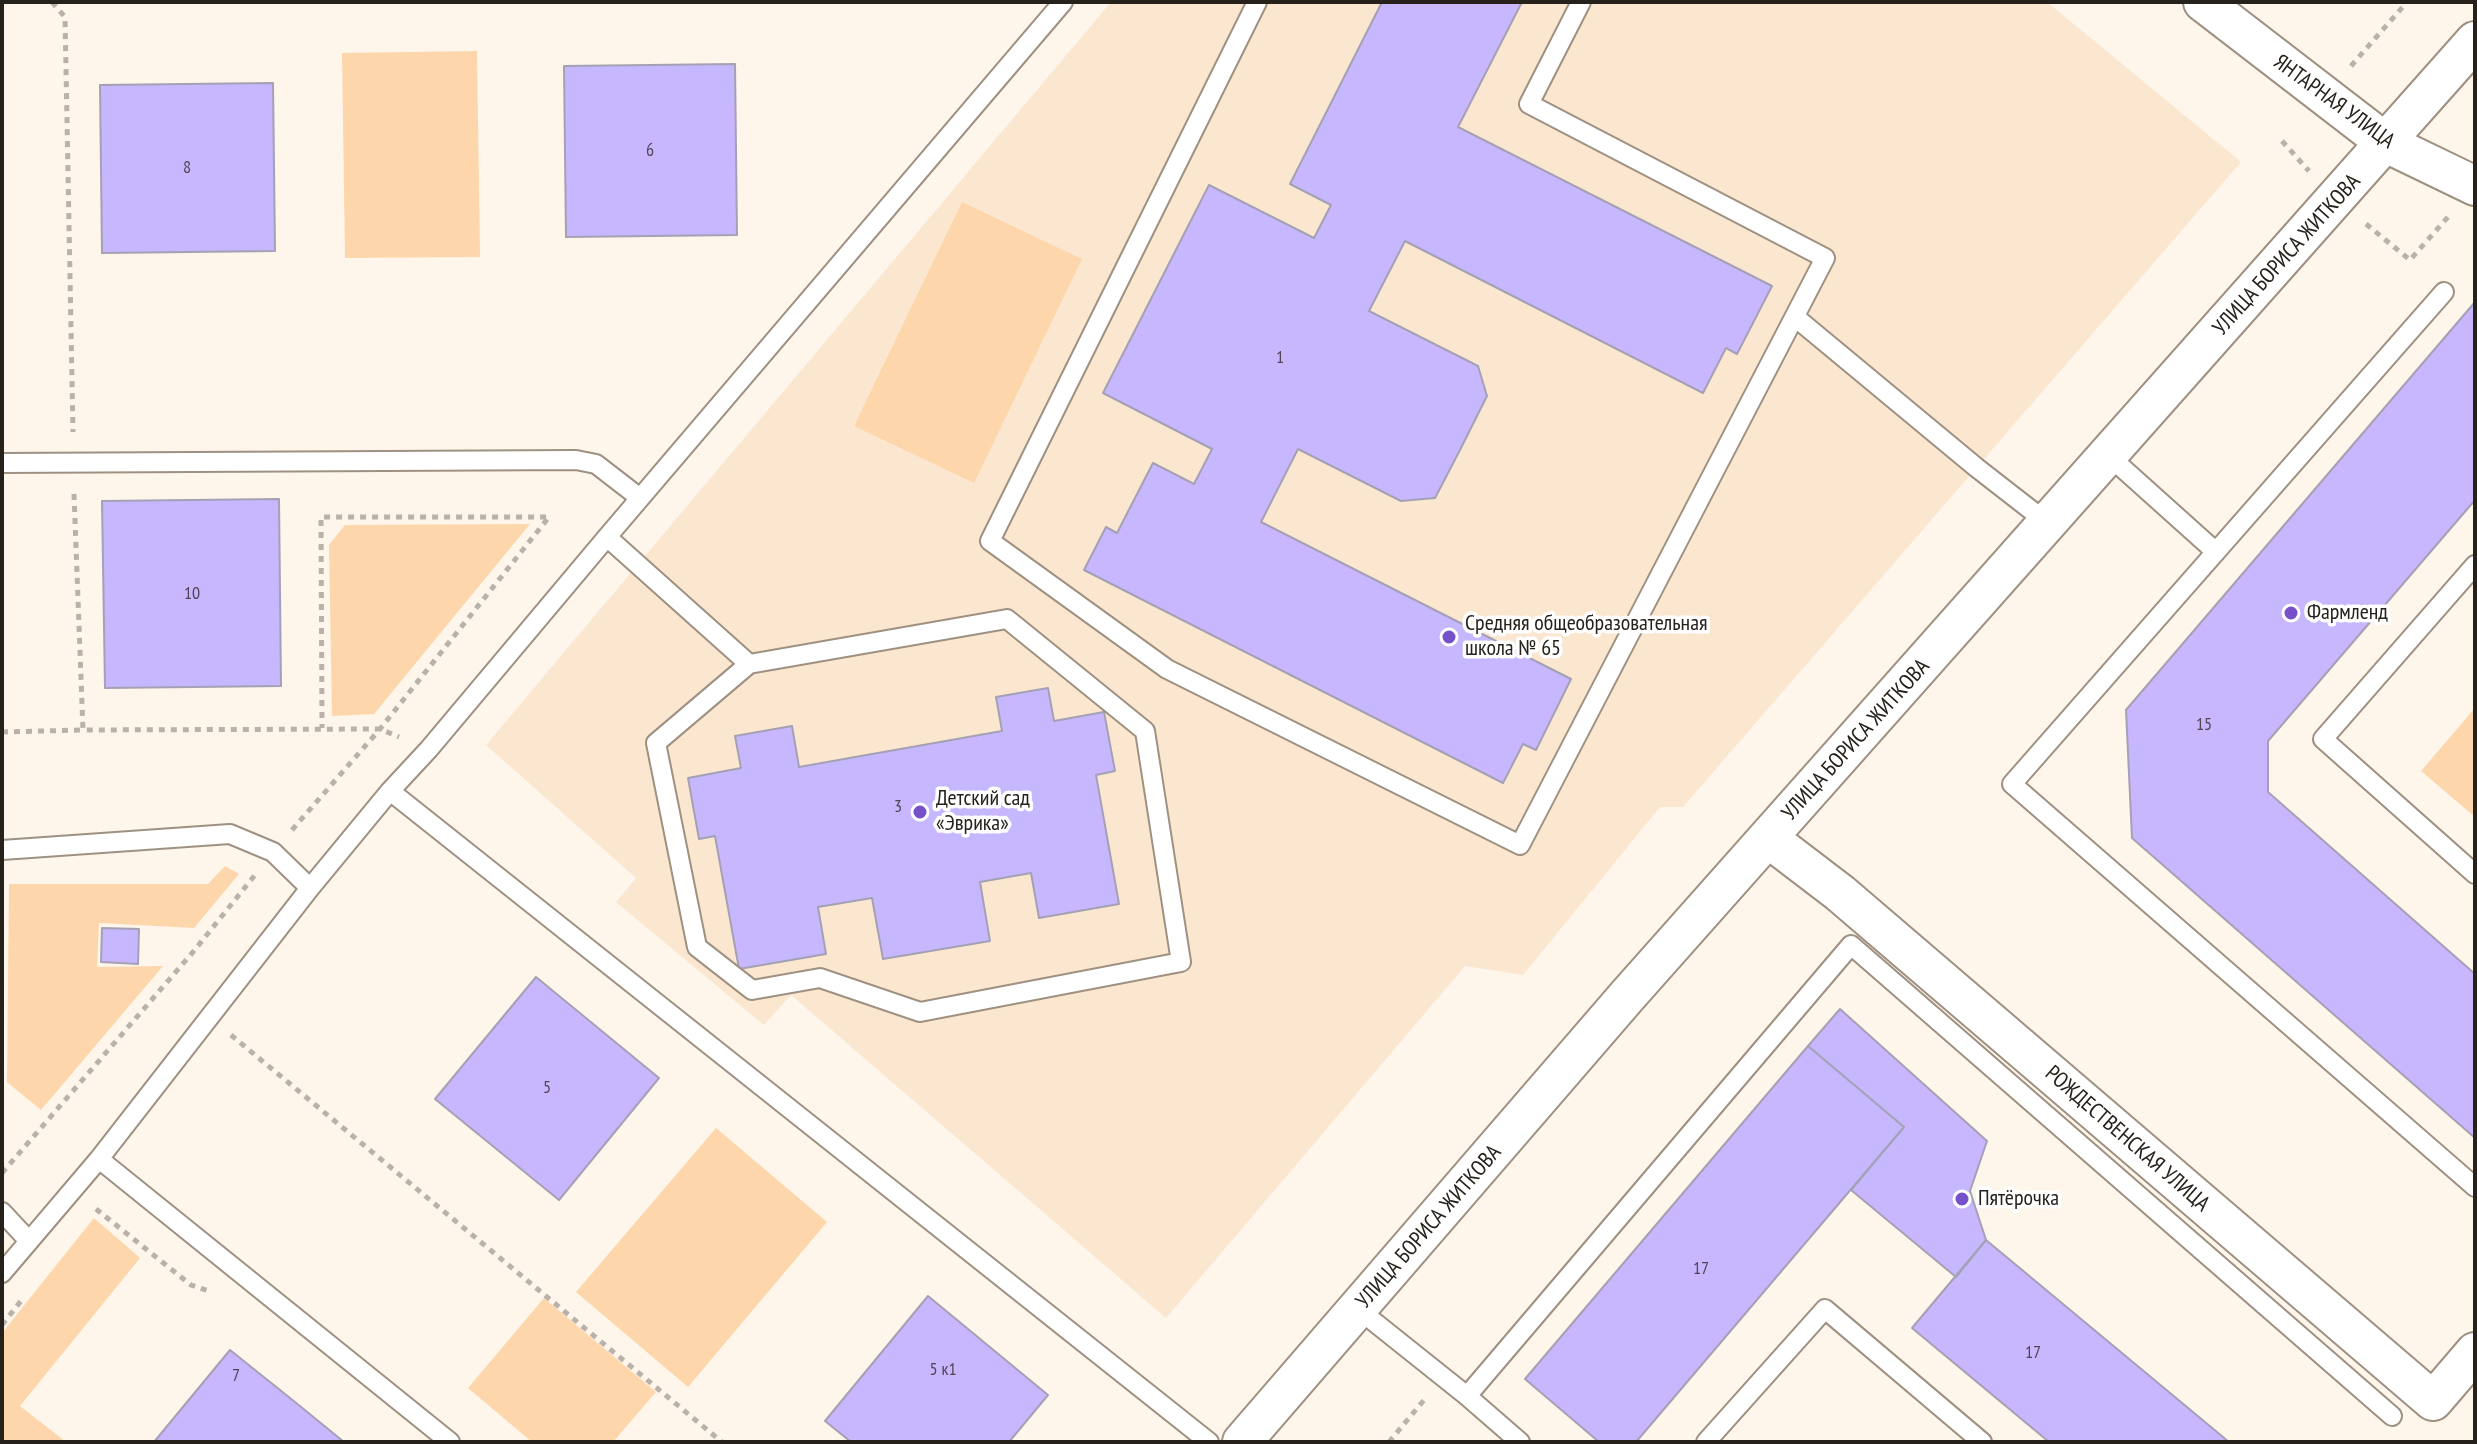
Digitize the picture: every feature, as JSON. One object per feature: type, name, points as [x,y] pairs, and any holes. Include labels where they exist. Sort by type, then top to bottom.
[{"type":"street","name":"ЯНТАРНАЯ УЛИЦА","points":[[2203,2],[2386,143],[2475,186]]},
{"type":"street","name":"УЛИЦА БОРИСА ЖИТКОВА","points":[[1242,1442],[1628,995],[2475,41]]},
{"type":"street","name":"РОЖДЕСТВЕНСКАЯ УЛИЦА","points":[[1768,838],[1864,914],[2433,1401],[2475,1352]]},
{"type":"lane","points":[[2,1273],[99,1159],[310,888],[390,791],[429,749],[1063,2]]},
{"type":"lane","points":[[1257,2],[990,541],[1167,669],[1520,845],[1825,258],[1529,104],[1581,2]]},
{"type":"lane","points":[[2444,292],[2012,784],[2475,1187]]},
{"type":"lane","points":[[1795,317],[2049,524]]},
{"type":"lane","points":[[2109,456],[2216,552]]},
{"type":"lane","points":[[2,463],[576,460],[596,464],[640,498]]},
{"type":"lane","points":[[607,537],[749,664]]},
{"type":"lane","points":[[2475,565],[2323,739],[2475,874]]},
{"type":"lane","points":[[1007,619],[1145,731],[1181,962],[920,1012],[820,978],[752,990],[697,947],[656,743],[749,664],[1007,619]]},
{"type":"lane","points":[[390,791],[1209,1442]]},
{"type":"lane","points":[[2,850],[230,834],[273,852],[310,888]]},
{"type":"lane","points":[[1467,1396],[1851,945],[2392,1416]]},
{"type":"lane","points":[[99,1159],[450,1442]]},
{"type":"lane","points":[[2,1212],[29,1241]]},
{"type":"lane","points":[[1358,1309],[1520,1442]]},
{"type":"lane","points":[[1706,1442],[1825,1309],[1982,1442]]},
{"type":"path","points":[[2324,97],[2407,2]]},
{"type":"path","points":[[2,1173],[380,729],[549,517],[321,517],[322,728]]},
{"type":"path","points":[[2,732],[83,730]]},
{"type":"path","points":[[221,1045],[230,1033],[722,1442]]},
{"type":"path","points":[[88,1219],[97,1208],[191,1285],[215,1294]]},
{"type":"path","points":[[2,1325],[31,1290]]},
{"type":"path","points":[[1389,1442],[1443,1377]]},
{"type":"shaded area","name":"Средняя общеобразовательная школа № 65","points":[[1111,2],[2047,2],[2241,162],[1683,807],[1660,807],[1523,975],[1465,966],[1166,1318],[791,995],[764,1025],[616,902],[636,878],[486,745]]},
{"type":"shaded area","points":[[477,51],[480,257],[345,258],[342,53]]},
{"type":"shaded area","points":[[962,202],[1082,259],[974,483],[854,426]]},
{"type":"shaded area","points":[[530,524],[374,714],[332,716],[329,545],[345,525]]},
{"type":"shaded area","points":[[2475,708],[2475,817],[2421,771]]},
{"type":"shaded area","points":[[225,866],[239,874],[194,928],[99,923],[97,967],[163,966],[41,1110],[7,1082],[9,884],[208,884]]},
{"type":"shaded area","points":[[716,1128],[827,1222],[688,1387],[576,1292]]},
{"type":"shaded area","points":[[94,1218],[140,1258],[20,1406],[66,1442],[2,1442],[2,1333]]},
{"type":"shaded area","points":[[544,1298],[656,1392],[613,1442],[532,1442],[468,1388]]},
{"type":"building","points":[[1382,2],[1522,2],[1458,127],[1772,286],[1737,354],[1726,348],[1703,393],[1405,241],[1369,311],[1478,366],[1487,396],[1461,448],[1435,498],[1401,501],[1298,449],[1261,522],[1571,679],[1536,750],[1523,744],[1503,783],[1084,570],[1106,527],[1117,533],[1153,463],[1194,484],[1212,449],[1103,393],[1209,185],[1314,238],[1331,205],[1290,184]]},
{"type":"building","points":[[735,64],[737,235],[566,237],[564,66]]},
{"type":"building","points":[[273,83],[275,251],[102,253],[100,85]]},
{"type":"building","points":[[2475,302],[2475,500],[2268,741],[2268,792],[2475,974],[2475,1138],[2132,838],[2126,710]]},
{"type":"building","points":[[279,499],[281,686],[105,688],[102,501]]},
{"type":"building","points":[[1048,688],[1054,721],[1104,712],[1115,771],[1096,775],[1119,904],[1039,918],[1031,873],[980,882],[990,941],[883,959],[872,898],[818,907],[826,954],[739,969],[715,836],[699,839],[688,778],[741,768],[735,736],[792,726],[799,767],[1002,731],[996,697]]},
{"type":"building","points":[[102,928],[139,929],[138,964],[101,962]]},
{"type":"building","points":[[536,977],[659,1078],[559,1200],[435,1099]]},
{"type":"building","points":[[1840,1009],[1987,1141],[1970,1191],[1986,1240],[1956,1277],[1851,1190],[1904,1127],[1808,1046]]},
{"type":"building","points":[[1808,1046],[1904,1127],[1636,1442],[1599,1442],[1525,1379]]},
{"type":"building","points":[[1986,1240],[2229,1442],[2049,1442],[1912,1328]]},
{"type":"building","points":[[928,1296],[1048,1395],[1009,1442],[851,1442],[825,1421]]},
{"type":"building","points":[[230,1350],[295,1402],[344,1442],[154,1442]]},
{"type":"place","name":"Фармленд","points":[[2291,613]]},
{"type":"place","name":"Средняя общеобразовательная школа № 65","points":[[1449,637]]},
{"type":"place","name":"Детский сад «Эврика»","points":[[920,812]]},
{"type":"place","name":"Пятёрочка","points":[[1962,1199]]}]
